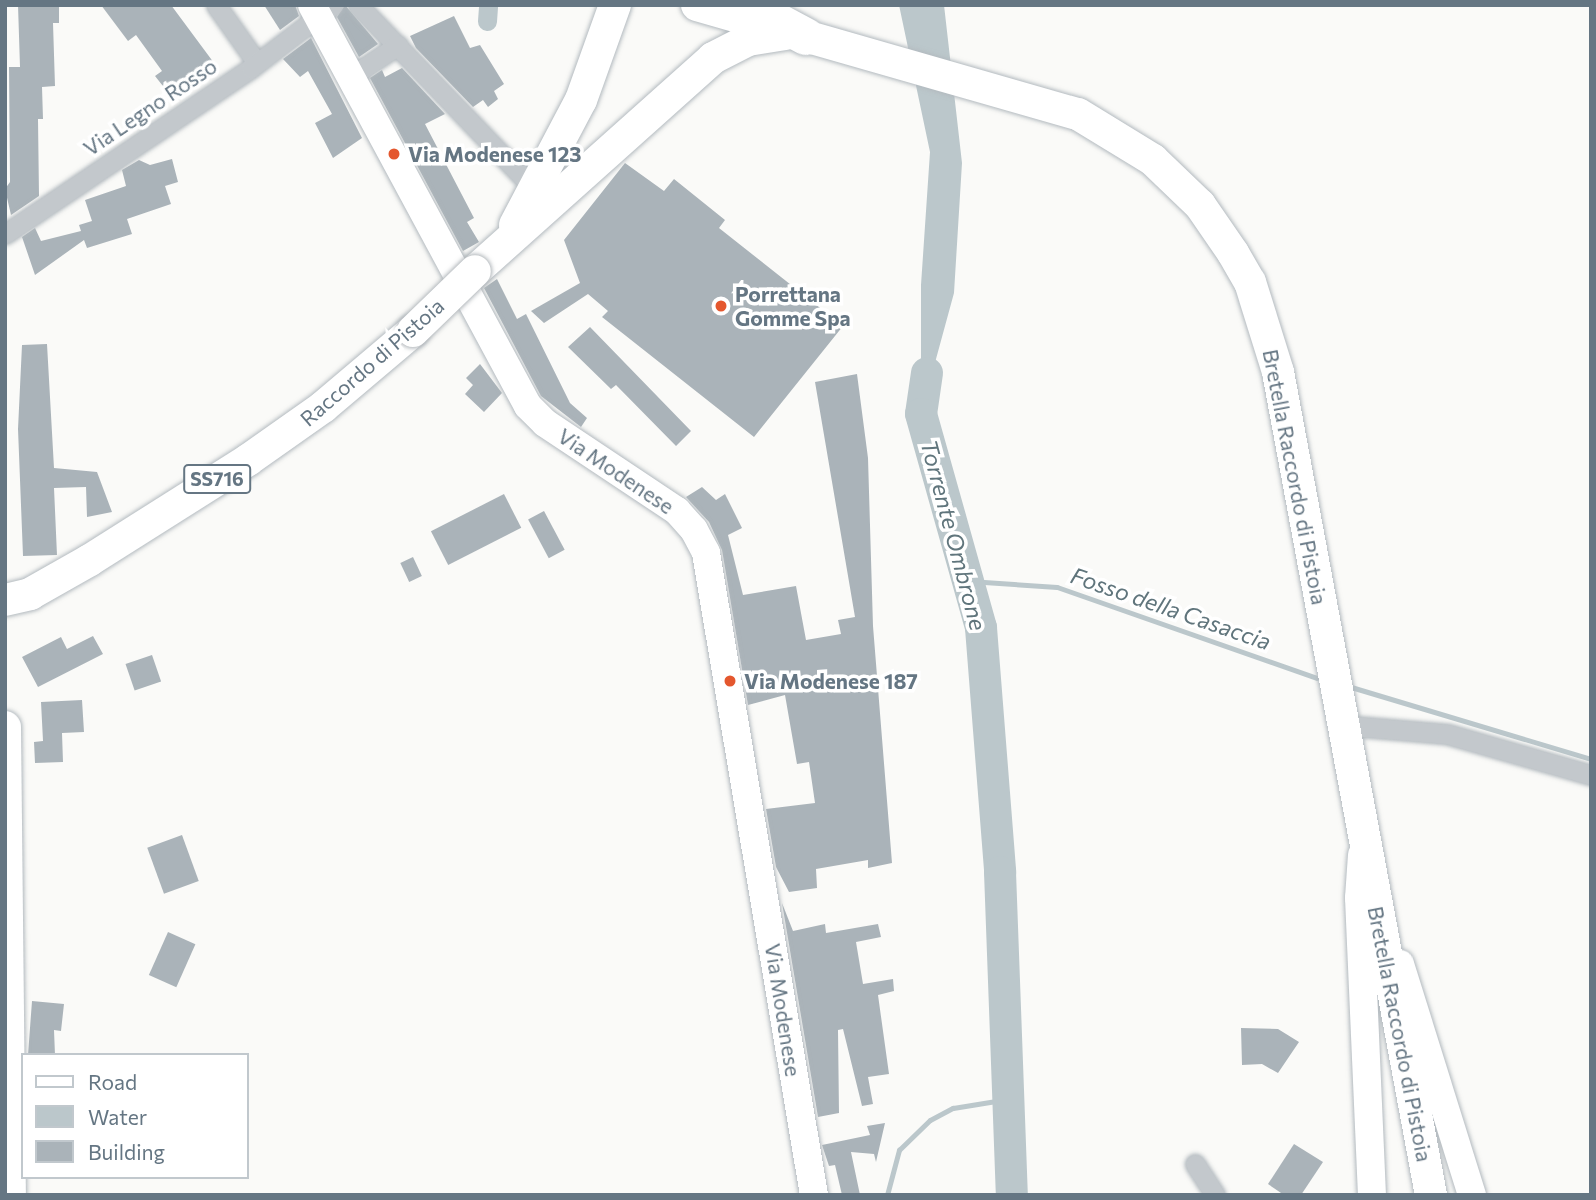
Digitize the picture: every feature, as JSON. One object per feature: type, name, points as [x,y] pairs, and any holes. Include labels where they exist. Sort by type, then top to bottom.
[{"type":"highway","points":[[747,5],[805,36]]},
{"type":"main road","name":"Raccordo di Pistoia","points":[[5,600],[30,594],[90,560],[286,435],[413,331],[475,271],[513,227],[558,149],[615,5]]},
{"type":"main road","points":[[697,5],[805,36]]},
{"type":"main road","points":[[475,271],[705,65],[738,44],[773,34],[805,36]]},
{"type":"main road","name":"Bretella Raccordo di Pistoia","points":[[805,36],[1023,95],[1078,114],[1153,160],[1200,205],[1250,282],[1278,372],[1363,845],[1431,1195]]},
{"type":"main road","points":[[5,727],[10,1195]]},
{"type":"street","points":[[216,5],[257,63]]},
{"type":"street","points":[[358,5],[522,176]]},
{"type":"street","name":"Via Legno Rosso","points":[[5,234],[257,63],[321,8]]},
{"type":"street","name":"Via Modenese","points":[[321,8],[353,75],[528,406],[545,423],[677,511],[694,530],[706,553],[814,1195]]},
{"type":"street","points":[[353,75],[398,45]]},
{"type":"street","points":[[1341,725],[1447,734],[1591,775]]},
{"type":"street","points":[[1363,845],[1359,898],[1372,1195]]},
{"type":"street","points":[[1378,915],[1395,949],[1472,1195]]},
{"type":"street","points":[[1195,1164],[1215,1195]]},
{"type":"water","points":[[899,5],[944,5],[962,163],[954,293],[921,414],[921,285],[930,152]]},
{"type":"building","points":[[18,5],[59,6],[59,23],[53,23],[55,86],[42,87],[43,119],[38,119],[39,196],[11,215],[5,189],[10,182],[9,67],[20,67]]},
{"type":"building","points":[[101,5],[171,5],[214,63],[170,95],[155,76],[162,71],[136,35],[128,41]]},
{"type":"building","points":[[264,5],[295,5],[299,16],[280,30]]},
{"type":"building","points":[[345,5],[378,44],[359,57],[337,17]]},
{"type":"building","points":[[454,16],[470,48],[480,45],[504,84],[494,91],[498,99],[488,107],[483,100],[473,107],[416,48],[410,36]]},
{"type":"building","points":[[311,38],[362,138],[333,158],[315,123],[332,114],[308,71],[300,77],[283,59]]},
{"type":"building","points":[[402,68],[445,114],[425,124],[474,218],[467,222],[479,242],[463,251],[370,78],[382,70],[385,77]]},
{"type":"building","points":[[172,159],[178,182],[165,186],[171,204],[127,219],[132,234],[87,248],[84,240],[35,275],[22,237],[35,228],[41,241],[81,231],[79,225],[92,221],[85,200],[126,186],[122,170],[139,160],[150,165]]},
{"type":"building","name":"Porrettana Gomme Spa","points":[[625,163],[664,191],[674,179],[725,220],[719,228],[843,326],[754,437],[602,317],[608,311],[588,294],[544,323],[531,311],[580,283],[564,240]]},
{"type":"building","points":[[497,279],[517,319],[526,314],[570,403],[587,418],[581,427],[541,396],[484,288]]},
{"type":"building","points":[[590,327],[691,431],[676,446],[616,385],[611,389],[568,347]]},
{"type":"building","points":[[47,344],[54,468],[97,472],[112,512],[87,517],[86,487],[54,488],[57,555],[23,556],[18,429],[22,345]]},
{"type":"building","points":[[480,364],[502,393],[484,412],[465,394],[473,385],[466,378]]},
{"type":"building","points":[[857,374],[868,458],[873,626],[892,863],[868,868],[868,860],[816,869],[817,888],[789,892],[776,867],[766,809],[815,803],[809,762],[797,764],[785,695],[748,705],[722,550],[709,522],[686,497],[702,487],[716,500],[725,494],[742,528],[728,535],[743,595],[796,586],[806,640],[841,634],[838,620],[855,617],[815,382]]},
{"type":"building","points":[[504,494],[521,528],[448,565],[431,531]]},
{"type":"building","points":[[544,511],[565,550],[549,558],[528,519]]},
{"type":"building","points":[[413,557],[422,576],[409,582],[400,563]]},
{"type":"building","points":[[93,636],[103,654],[38,687],[22,657],[61,637],[67,649]]},
{"type":"building","points":[[152,655],[161,681],[135,691],[126,664]]},
{"type":"building","points":[[82,700],[84,732],[62,733],[63,762],[35,763],[34,742],[43,741],[41,702]]},
{"type":"building","points":[[182,835],[199,881],[164,894],[147,848]]},
{"type":"building","points":[[782,903],[793,931],[825,924],[826,933],[878,924],[881,937],[856,942],[863,984],[893,979],[894,991],[878,995],[889,1074],[868,1077],[873,1104],[862,1106],[843,1029],[838,1030],[839,1113],[818,1117]]},
{"type":"building","points":[[168,932],[195,944],[176,987],[149,975]]},
{"type":"building","points":[[32,1001],[64,1004],[61,1031],[54,1030],[55,1053],[28,1053]]},
{"type":"building","points":[[1241,1028],[1278,1029],[1299,1042],[1278,1073],[1262,1064],[1242,1065]]},
{"type":"building","points":[[885,1123],[876,1162],[874,1154],[851,1152],[860,1195],[842,1195],[835,1165],[829,1166],[822,1145],[870,1135],[867,1126]]},
{"type":"building","points":[[1294,1144],[1323,1162],[1301,1195],[1284,1195],[1268,1184]]},
{"type":"waterway","points":[[487,21],[488,5]]},
{"type":"waterway","name":"Torrente Ombrone","points":[[927,373],[921,414],[981,628],[1000,872],[1012,1195]]},
{"type":"waterway","name":"Fosso della Casaccia","points":[[969,581],[1057,587],[1317,678]]},
{"type":"waterway","name":"Fosso della Casaccia","points":[[1351,687],[1591,759]]},
{"type":"waterway","points":[[887,1195],[899,1150],[930,1120],[953,1108],[1008,1099]]},
{"type":"place","name":"Via Modenese 123","points":[[394,154]]},
{"type":"place","name":"Porrettana Gomme Spa","points":[[721,306]]},
{"type":"place","name":"Via Modenese 187","points":[[730,681]]}]
